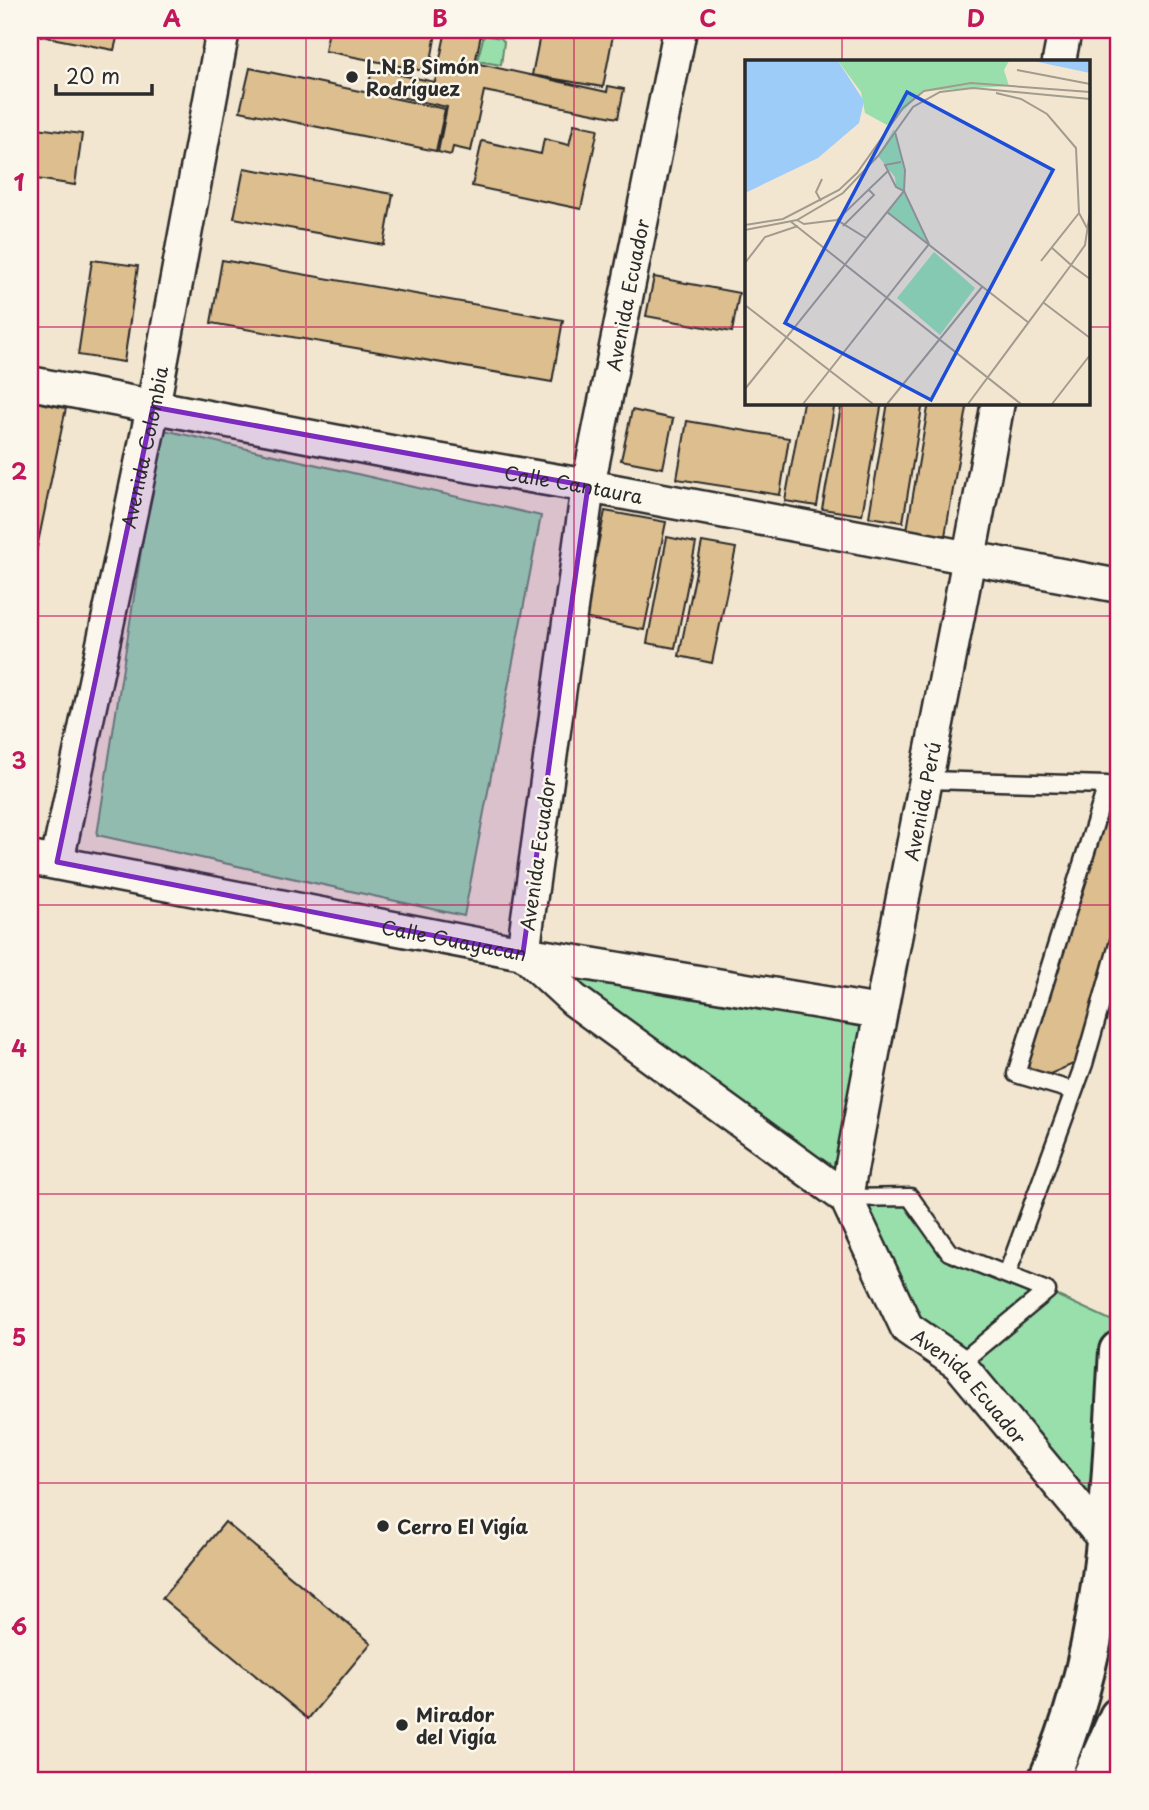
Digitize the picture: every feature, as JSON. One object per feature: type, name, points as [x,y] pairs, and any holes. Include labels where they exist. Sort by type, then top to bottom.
[{"type":"main road","points":[[1048,1780],[1067,1739],[1113,1550],[1119,1351]]},
{"type":"main road","points":[[1091,1780],[1119,1717]]},
{"type":"street","name":"Avenida Colombia","points":[[43,860],[153,407],[223,30]]},
{"type":"street","name":"Avenida Ecuador","points":[[680,30],[588,486],[523,953],[574,1000],[846,1198],[907,1328],[959,1364],[1113,1550]]},
{"type":"street","points":[[1059,60],[1065,30]]},
{"type":"street","name":"Calle Cantaura","points":[[30,383],[1119,586]]},
{"type":"street","name":"Avenida Perú","points":[[846,1198],[998,404]]},
{"type":"street","name":"Calle Guayacan","points":[[43,860],[523,953],[880,1012]]},
{"type":"lane","points":[[926,780],[1113,787],[1016,1074],[1074,1091]]},
{"type":"lane","points":[[1007,1273],[1074,1091],[1119,941]]},
{"type":"lane","points":[[846,1198],[910,1197],[949,1252],[1047,1291],[959,1364]]},
{"type":"highlighted area","points":[[153,407],[588,486],[523,953],[57,862]]},
{"type":"green space","points":[[484,35],[501,38],[504,42],[501,65],[477,61]]},
{"type":"green space","points":[[160,429],[541,516],[464,916],[97,835]]},
{"type":"green space","points":[[523,953],[880,1012],[846,1197],[910,1197],[949,1252],[1047,1291],[1119,1324],[1107,1542],[907,1328],[846,1198]]},
{"type":"building","points":[[30,30],[119,30],[114,50],[30,34]]},
{"type":"building","points":[[329,30],[418,30],[436,33],[429,72],[325,51]]},
{"type":"building","points":[[446,30],[482,30],[475,63],[607,92],[608,86],[624,89],[618,118],[484,91],[471,151],[453,147],[451,155],[438,152],[447,107],[368,90],[372,69],[435,82]]},
{"type":"building","points":[[541,30],[614,30],[603,87],[532,75]]},
{"type":"building","points":[[250,68],[445,109],[436,151],[240,111]]},
{"type":"building","points":[[574,124],[598,129],[581,209],[472,186],[482,141],[541,154],[544,139],[569,145]]},
{"type":"building","points":[[30,127],[82,134],[75,185],[30,178]]},
{"type":"building","points":[[244,168],[393,194],[384,245],[234,218]]},
{"type":"building","points":[[92,260],[138,266],[124,362],[78,355]]},
{"type":"building","points":[[222,260],[563,320],[552,382],[211,323]]},
{"type":"building","points":[[654,277],[739,293],[732,332],[646,316]]},
{"type":"building","points":[[30,401],[66,408],[34,562],[30,561]]},
{"type":"building","points":[[803,404],[835,404],[817,506],[785,501]]},
{"type":"building","points":[[842,404],[882,404],[862,515],[822,509]]},
{"type":"building","points":[[888,404],[923,404],[903,522],[869,517]]},
{"type":"building","points":[[929,404],[968,404],[945,536],[907,530]]},
{"type":"building","points":[[632,410],[673,419],[663,468],[621,460]]},
{"type":"building","points":[[687,421],[789,438],[780,495],[677,479]]},
{"type":"building","points":[[605,511],[666,522],[644,630],[583,618]]},
{"type":"building","points":[[667,537],[696,543],[675,648],[647,643]]},
{"type":"building","points":[[702,542],[736,548],[712,663],[679,656]]},
{"type":"building","points":[[1107,787],[1119,791],[1119,927],[1078,1062],[1043,1077],[1019,1069]]},
{"type":"building","points":[[225,1522],[371,1643],[308,1719],[162,1598]]},
{"type":"place","name":"L.N.B Simón Rodríguez","points":[[352,77]]},
{"type":"place","name":"Cerro El Vigía","points":[[383,1526]]},
{"type":"place","name":"Mirador del Vigía","points":[[402,1725]]}]
